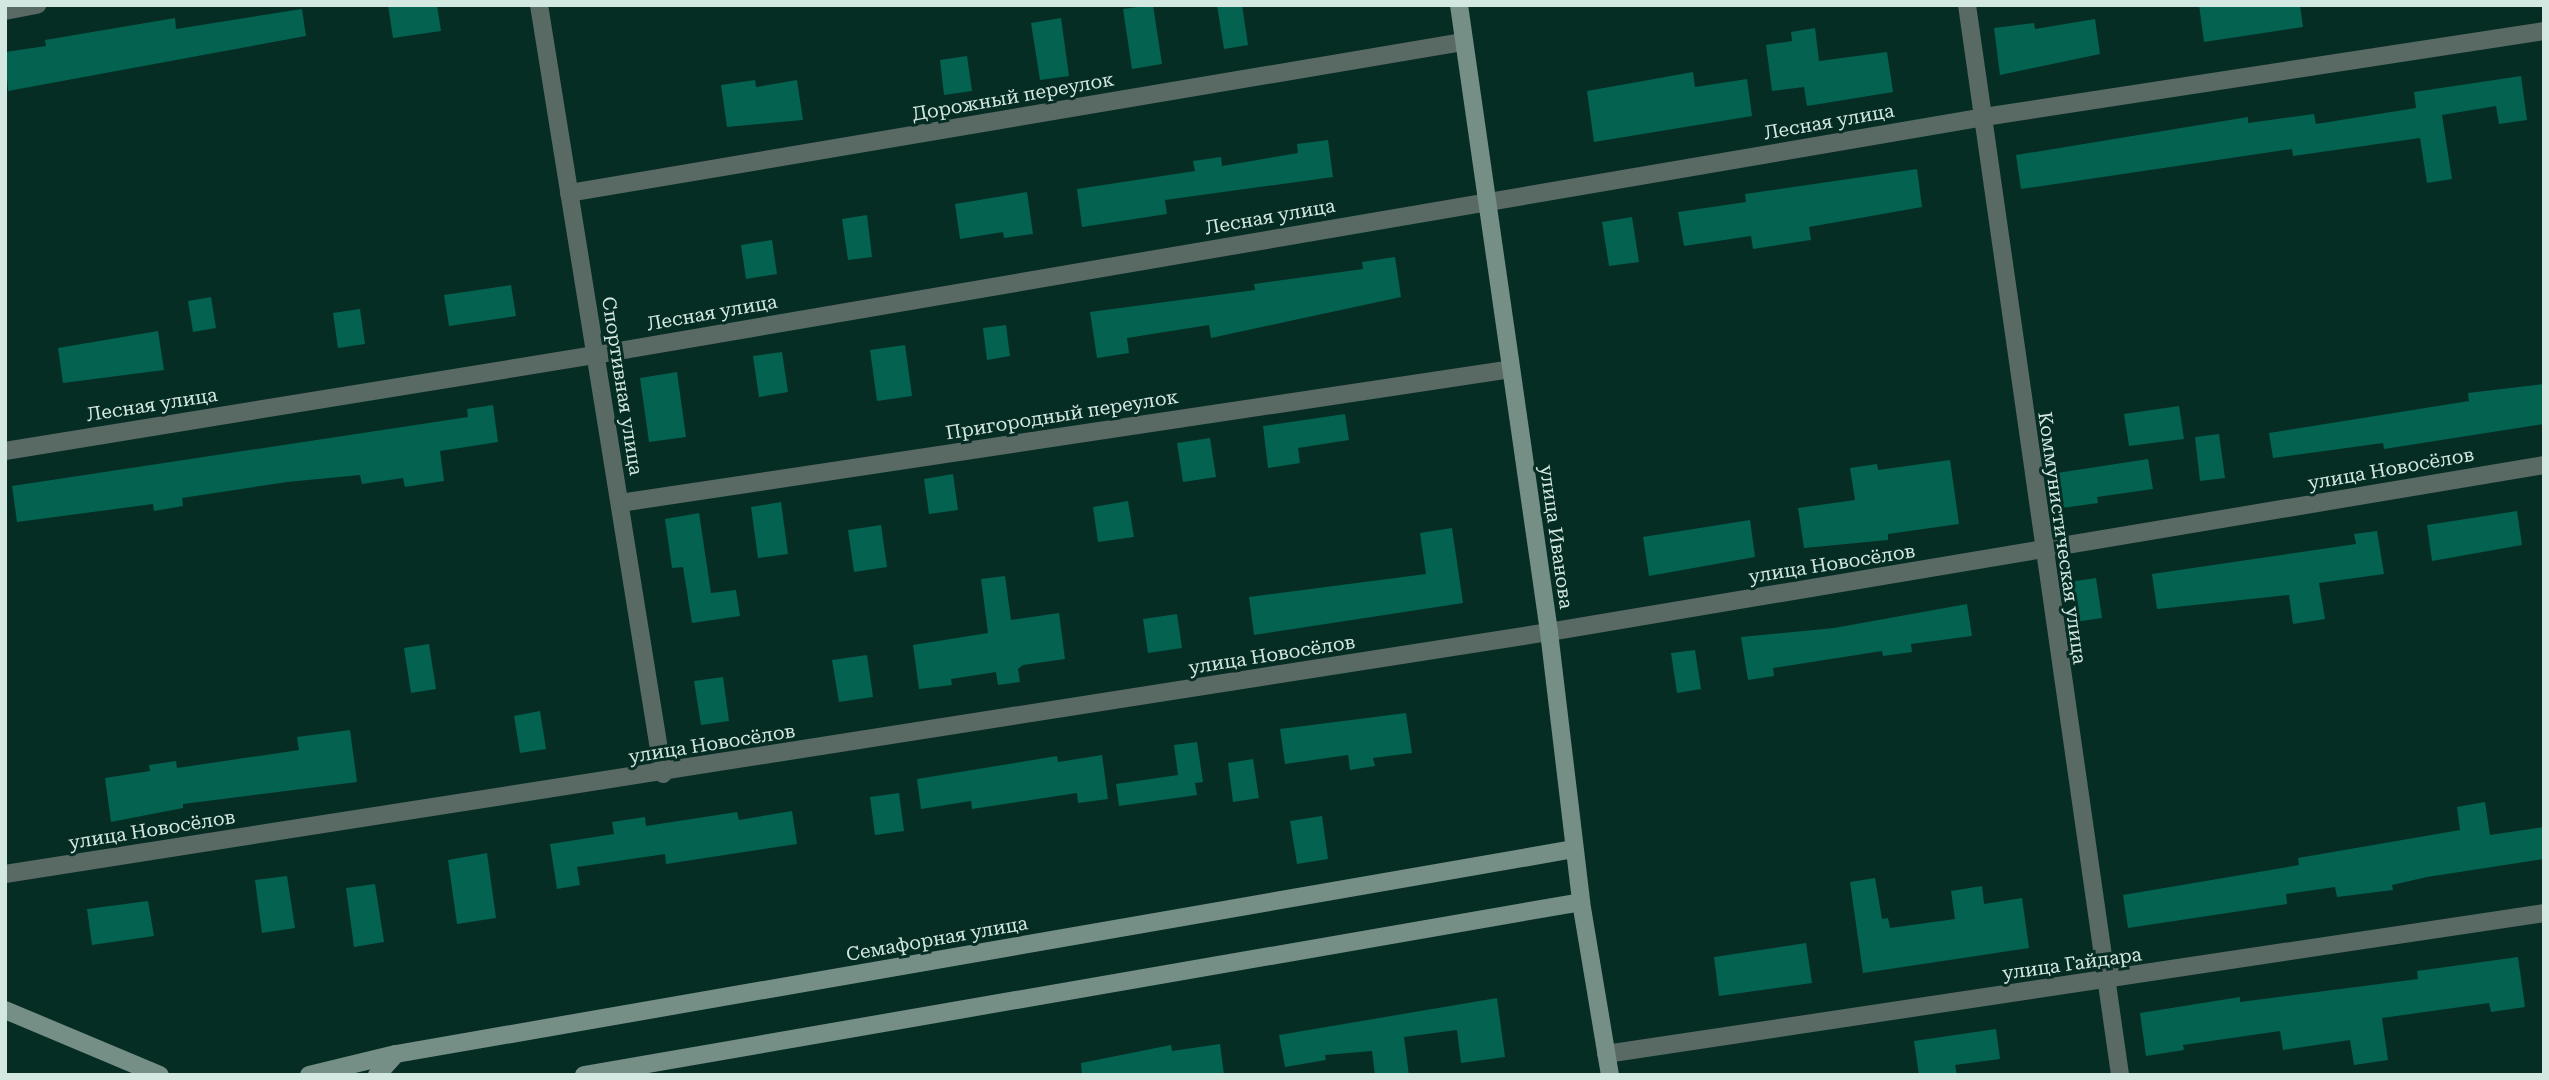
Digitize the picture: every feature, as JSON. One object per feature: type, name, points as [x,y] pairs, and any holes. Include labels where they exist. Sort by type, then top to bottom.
[{"type":"street","points":[[5,11],[37,5]]},
{"type":"street","name":"Спортивная улица","points":[[539,5],[663,774]]},
{"type":"street","name":"улица Иванова","points":[[1459,5],[1549,632],[1581,902],[1610,1075]]},
{"type":"street","name":"Коммунистическая улица","points":[[1968,5],[2042,550],[2120,1075]]},
{"type":"street","name":"Лесная улица","points":[[5,451],[596,355],[1984,117],[2544,31]]},
{"type":"street","name":"Дорожный переулок","points":[[569,193],[1464,43]]},
{"type":"street","name":"Пригородный переулок","points":[[620,503],[1511,369]]},
{"type":"street","name":"улица Новосёлов","points":[[5,874],[663,774],[1549,632],[2544,465]]},
{"type":"street","name":"Семафорная улица","points":[[309,1075],[397,1054],[1574,849]]},
{"type":"street","points":[[584,1075],[1581,902]]},
{"type":"street","name":"улица Гайдара","points":[[1606,1054],[2544,913]]},
{"type":"street","points":[[5,1010],[160,1075]]},
{"type":"street","points":[[377,1075],[397,1054]]},
{"type":"building","points":[[388,5],[437,5],[441,31],[393,38]]},
{"type":"building","points":[[1153,5],[1162,64],[1132,69],[1123,9]]},
{"type":"building","points":[[1217,5],[1242,5],[1248,45],[1224,49]]},
{"type":"building","points":[[2199,5],[2300,5],[2303,27],[2204,42]]},
{"type":"building","points":[[302,9],[306,36],[8,91],[5,52],[46,46],[45,40],[175,18],[176,29]]},
{"type":"building","points":[[1061,18],[1069,76],[1040,80],[1031,23]]},
{"type":"building","points":[[2095,19],[2100,54],[2000,75],[1994,28],[2034,23],[2035,29]]},
{"type":"building","points":[[1815,28],[1819,61],[1887,52],[1893,92],[1807,106],[1804,87],[1772,91],[1766,45],[1792,41],[1791,32]]},
{"type":"building","points":[[967,56],[972,91],[944,95],[940,60]]},
{"type":"building","points":[[1693,72],[1695,87],[1747,79],[1752,116],[1594,142],[1587,91]]},
{"type":"building","points":[[2521,76],[2527,120],[2499,124],[2496,106],[2442,115],[2452,179],[2427,183],[2420,138],[2293,156],[2292,149],[2021,189],[2016,155],[2248,117],[2248,123],[2314,114],[2316,124],[2416,108],[2414,92]]},
{"type":"building","points":[[755,80],[756,87],[797,80],[803,120],[727,127],[721,85]]},
{"type":"building","points":[[1328,140],[1333,177],[1165,200],[1167,214],[1082,227],[1077,189],[1195,171],[1193,161],[1221,157],[1222,166],[1298,153],[1297,144]]},
{"type":"building","points":[[1917,169],[1922,207],[1809,227],[1811,240],[1753,249],[1751,236],[1684,246],[1678,212],[1746,202],[1745,194]]},
{"type":"building","points":[[1027,192],[1033,234],[1004,238],[1003,232],[960,239],[955,204]]},
{"type":"building","points":[[867,215],[872,257],[848,260],[842,219]]},
{"type":"building","points":[[1632,217],[1639,262],[1609,266],[1602,222]]},
{"type":"building","points":[[772,240],[777,274],[746,279],[741,245]]},
{"type":"building","points":[[1395,257],[1401,297],[1211,338],[1209,325],[1127,338],[1129,353],[1097,358],[1090,312],[1255,290],[1254,284],[1363,269],[1362,262]]},
{"type":"building","points":[[511,285],[516,316],[449,326],[444,295]]},
{"type":"building","points":[[211,297],[216,328],[193,332],[188,301]]},
{"type":"building","points":[[360,309],[365,344],[338,348],[333,313]]},
{"type":"building","points":[[1006,325],[1010,356],[987,360],[983,328]]},
{"type":"building","points":[[158,331],[164,370],[63,383],[58,348]]},
{"type":"building","points":[[905,345],[912,396],[877,401],[870,350]]},
{"type":"building","points":[[782,352],[788,392],[759,397],[753,356]]},
{"type":"building","points":[[677,372],[686,437],[649,442],[640,378]]},
{"type":"building","points":[[2544,384],[2544,424],[2384,449],[2383,443],[2273,458],[2269,433],[2469,401],[2468,393]]},
{"type":"building","points":[[493,405],[498,442],[440,451],[444,481],[405,487],[403,478],[362,484],[360,475],[287,482],[182,498],[183,506],[154,511],[153,504],[17,522],[12,486],[468,417],[467,409]]},
{"type":"building","points":[[2179,406],[2184,439],[2129,446],[2124,414]]},
{"type":"building","points":[[1345,414],[1349,440],[1298,448],[1300,463],[1268,468],[1263,426]]},
{"type":"building","points":[[2219,434],[2225,478],[2200,481],[2195,437]]},
{"type":"building","points":[[1210,438],[1216,477],[1183,482],[1177,443]]},
{"type":"building","points":[[2148,459],[2153,489],[2097,497],[2098,503],[2062,508],[2057,473]]},
{"type":"building","points":[[1950,460],[1959,524],[1888,534],[1888,540],[1804,548],[1798,508],[1855,500],[1850,468],[1877,464],[1878,470]]},
{"type":"building","points":[[953,474],[958,510],[929,514],[924,479]]},
{"type":"building","points":[[1128,501],[1134,537],[1098,542],[1093,507]]},
{"type":"building","points":[[781,502],[788,554],[758,558],[751,507]]},
{"type":"building","points":[[2517,511],[2522,545],[2432,561],[2427,525]]},
{"type":"building","points":[[699,513],[711,593],[736,590],[740,616],[692,623],[683,567],[672,568],[665,519]]},
{"type":"building","points":[[1750,520],[1755,557],[1649,576],[1643,537]]},
{"type":"building","points":[[881,525],[887,567],[854,572],[848,530]]},
{"type":"building","points":[[1452,528],[1463,603],[1254,635],[1249,597],[1426,574],[1420,533]]},
{"type":"building","points":[[2377,531],[2384,574],[2319,583],[2325,619],[2293,624],[2289,595],[2157,609],[2152,574],[2356,544],[2354,534]]},
{"type":"building","points":[[1005,576],[1011,620],[1059,613],[1065,659],[1023,665],[1018,669],[1020,682],[998,685],[996,672],[951,679],[952,685],[919,689],[913,645],[988,633],[981,579]]},
{"type":"building","points":[[2096,578],[2102,618],[2075,622],[2069,582]]},
{"type":"building","points":[[1967,604],[1972,636],[1911,644],[1912,652],[1883,656],[1882,651],[1773,668],[1774,676],[1748,680],[1741,637],[1834,628]]},
{"type":"building","points":[[1177,614],[1182,648],[1148,653],[1143,619]]},
{"type":"building","points":[[429,644],[436,689],[411,693],[404,648]]},
{"type":"building","points":[[1695,650],[1701,689],[1677,693],[1671,653]]},
{"type":"building","points":[[867,655],[873,697],[839,702],[832,660]]},
{"type":"building","points":[[723,677],[729,721],[701,725],[694,681]]},
{"type":"building","points":[[540,711],[546,749],[520,753],[514,716]]},
{"type":"building","points":[[1406,713],[1412,753],[1373,758],[1375,766],[1350,770],[1348,755],[1285,764],[1280,729]]},
{"type":"building","points":[[350,730],[357,782],[183,804],[183,808],[111,822],[105,778],[150,771],[149,765],[176,761],[177,768],[299,750],[297,737]]},
{"type":"building","points":[[1197,742],[1203,782],[1195,783],[1197,795],[1119,806],[1116,784],[1178,775],[1174,745]]},
{"type":"building","points":[[1102,755],[1108,799],[1078,803],[1077,793],[972,809],[971,801],[921,809],[917,779],[1057,756],[1058,762]]},
{"type":"building","points":[[1253,759],[1259,798],[1233,802],[1228,763]]},
{"type":"building","points":[[899,793],[904,831],[875,835],[870,797]]},
{"type":"building","points":[[2485,802],[2490,835],[2544,827],[2544,859],[2427,877],[2392,885],[2393,890],[2337,897],[2335,887],[2286,894],[2287,904],[2128,928],[2123,895],[2299,865],[2298,858],[2460,830],[2457,807]]},
{"type":"building","points":[[792,811],[797,844],[666,864],[665,854],[577,867],[580,885],[557,889],[550,844],[614,834],[612,822],[645,817],[646,826],[737,812],[739,820]]},
{"type":"building","points":[[1322,816],[1328,859],[1297,864],[1290,821]]},
{"type":"building","points":[[487,853],[496,918],[457,924],[448,860]]},
{"type":"building","points":[[287,876],[295,928],[262,933],[255,880]]},
{"type":"building","points":[[1875,878],[1882,919],[1888,918],[1890,928],[1955,919],[1951,891],[1982,886],[1984,904],[2022,898],[2029,948],[1863,973],[1850,882]]},
{"type":"building","points":[[375,884],[384,942],[354,947],[346,888]]},
{"type":"building","points":[[148,901],[154,936],[92,945],[87,909]]},
{"type":"building","points":[[1806,943],[1812,983],[1719,996],[1714,957]]},
{"type":"building","points":[[2518,957],[2525,1007],[2491,1012],[2489,1003],[2382,1018],[2388,1060],[2354,1065],[2350,1040],[2283,1050],[2280,1031],[2183,1045],[2184,1050],[2146,1056],[2140,1013],[2240,997],[2240,1002],[2418,979],[2417,971]]},
{"type":"building","points":[[1497,998],[1505,1057],[1461,1063],[1457,1030],[1404,1037],[1409,1075],[1375,1075],[1372,1051],[1325,1055],[1326,1060],[1285,1067],[1279,1035]]},
{"type":"building","points":[[1996,1029],[2000,1059],[1955,1065],[1957,1075],[1919,1075],[1914,1041]]},
{"type":"building","points":[[1220,1044],[1224,1075],[1082,1075],[1081,1063],[1171,1045],[1172,1051]]}]
